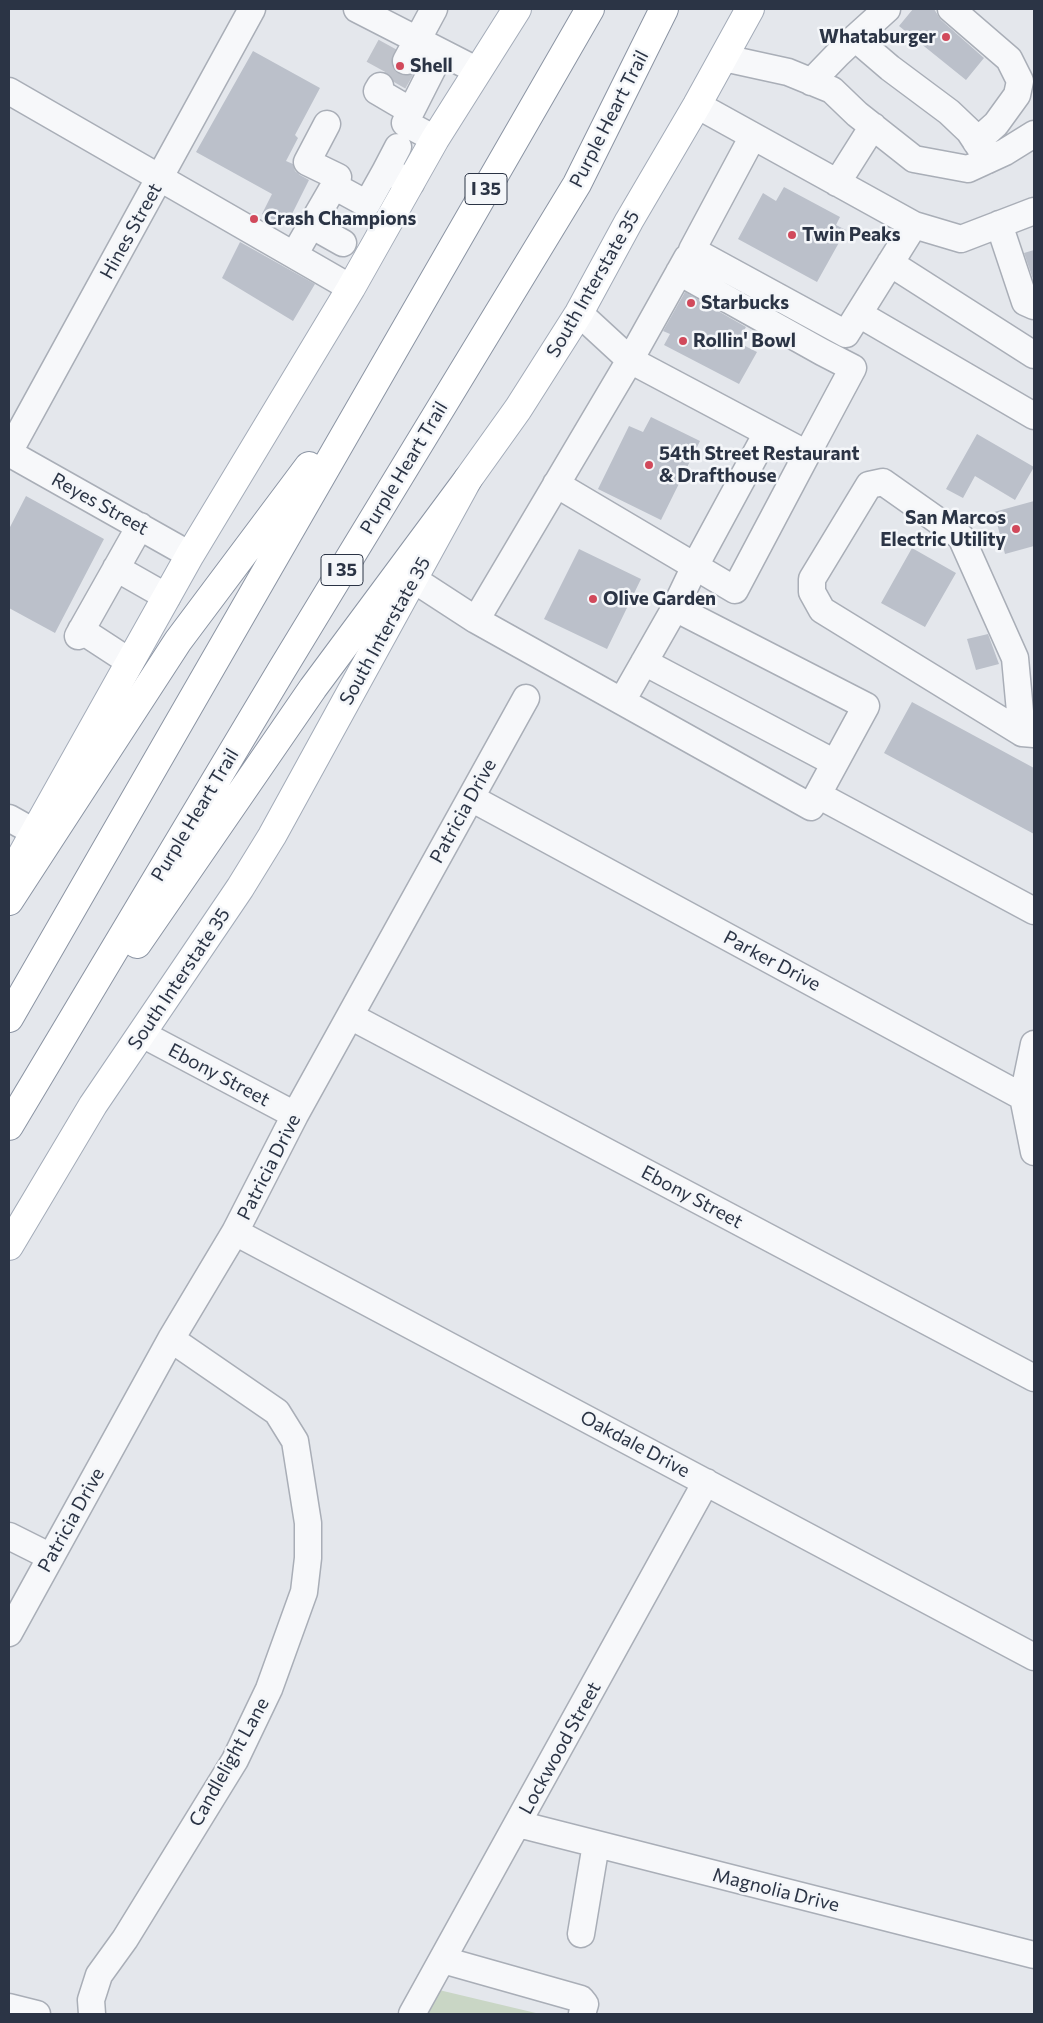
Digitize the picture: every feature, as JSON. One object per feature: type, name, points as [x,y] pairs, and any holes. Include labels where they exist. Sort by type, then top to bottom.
[{"type":"main road","points":[[9,878],[190,554],[351,288],[435,139],[517,9]]},
{"type":"main road","name":"I 35","points":[[9,1018],[590,9]]},
{"type":"main road","name":"Purple Heart Trail","points":[[9,1126],[281,671],[577,184],[664,9]]},
{"type":"main road","name":"South Interstate 35","points":[[9,1246],[93,1105],[240,888],[272,836],[468,479],[518,409],[579,313],[629,221],[724,58],[750,9]]},
{"type":"main road","points":[[9,901],[178,641],[382,369]]},
{"type":"main road","points":[[9,1131],[313,688],[468,479]]},
{"type":"street","name":"Hines Street","points":[[9,452],[252,9]]},
{"type":"street","points":[[357,9],[401,58],[411,111],[405,123],[435,139]]},
{"type":"street","points":[[411,111],[377,91],[434,9]]},
{"type":"street","points":[[811,82],[887,9]]},
{"type":"street","points":[[724,58],[788,72],[832,90],[872,126],[914,159],[968,169],[982,151],[996,124],[1017,95],[1020,81],[1010,59],[951,9]]},
{"type":"street","points":[[856,38],[890,68],[949,112],[969,131],[982,151]]},
{"type":"street","points":[[401,58],[478,71]]},
{"type":"street","points":[[9,91],[351,288]]},
{"type":"street","points":[[697,105],[914,224],[961,239],[1034,211]]},
{"type":"street","points":[[294,255],[338,177],[307,162],[327,124]]},
{"type":"street","points":[[838,182],[872,126]]},
{"type":"street","points":[[982,151],[1005,152],[1034,134]]},
{"type":"street","points":[[476,620],[630,360],[753,136]]},
{"type":"street","points":[[367,204],[398,147]]},
{"type":"street","points":[[386,170],[411,182]]},
{"type":"street","points":[[334,186],[391,217]]},
{"type":"street","points":[[686,260],[846,334],[914,224]]},
{"type":"street","points":[[999,224],[1024,302],[1034,306]]},
{"type":"street","points":[[311,225],[343,243]]},
{"type":"street","points":[[556,484],[735,590],[853,368],[822,352],[686,260]]},
{"type":"street","points":[[890,263],[1034,355]]},
{"type":"street","points":[[579,313],[630,360],[807,454]]},
{"type":"street","points":[[858,314],[1034,416]]},
{"type":"street","points":[[622,701],[767,433]]},
{"type":"street","name":"Reyes Street","points":[[9,452],[190,554]]},
{"type":"street","points":[[883,482],[961,537],[1015,658],[1028,734],[822,610],[812,592],[812,579],[869,485],[883,482]]},
{"type":"street","points":[[130,662],[79,633],[140,526]]},
{"type":"street","points":[[116,568],[167,597]]},
{"type":"street","points":[[413,580],[476,620],[811,807],[866,706],[674,608]]},
{"type":"street","points":[[644,662],[835,763]]},
{"type":"street","name":"Patricia Drive","points":[[9,1633],[171,1339],[235,1232],[295,1116],[526,698]]},
{"type":"street","points":[[818,795],[1034,911]]},
{"type":"street","name":"Parker Drive","points":[[471,798],[1023,1097]]},
{"type":"street","points":[[9,818],[34,832]]},
{"type":"street","name":"Ebony Street","points":[[350,1016],[1034,1378]]},
{"type":"street","name":"Ebony Street","points":[[142,1034],[295,1116]]},
{"type":"street","points":[[1034,1044],[1023,1097],[1034,1152]]},
{"type":"street","name":"Oakdale Drive","points":[[235,1232],[1034,1657]]},
{"type":"street","name":"Candlelight Lane","points":[[92,2014],[91,2000],[99,1976],[125,1939],[235,1760],[269,1689],[304,1592],[308,1558],[308,1523],[295,1442],[277,1412],[171,1339]]},
{"type":"street","name":"Lockwood Street","points":[[412,2014],[706,1482]]},
{"type":"street","points":[[9,1536],[51,1558]]},
{"type":"street","name":"Magnolia Drive","points":[[518,1824],[1034,1955]]},
{"type":"street","points":[[581,1934],[596,1844]]},
{"type":"street","points":[[443,1960],[580,1999],[585,2004],[582,2014]]},
{"type":"street","points":[[9,2007],[37,2014]]},
{"type":"green space","points":[[439,1990],[540,2014],[427,2014]]},
{"type":"building","name":"Whataburger","points":[[913,9],[934,9],[941,20],[984,58],[966,80],[899,26]]},
{"type":"building","points":[[253,51],[320,88],[295,135],[298,138],[286,161],[293,164],[295,171],[309,180],[286,226],[262,214],[272,194],[196,152]]},
{"type":"building","name":"Twin Peaks","points":[[784,187],[840,217],[836,225],[846,230],[817,282],[738,239],[763,193],[776,201]]},
{"type":"building","points":[[240,242],[315,284],[293,321],[222,278]]},
{"type":"building","points":[[1034,250],[1034,282],[1024,253]]},
{"type":"building","points":[[685,292],[746,327],[737,342],[757,352],[739,384],[664,345],[670,334],[663,331]]},
{"type":"building","name":"54th Street Restaurant & Drafthouse","points":[[651,417],[700,441],[661,520],[598,489],[629,426],[643,432]]},
{"type":"building","points":[[977,434],[1034,467],[1015,500],[975,476],[963,498],[946,489]]},
{"type":"building","points":[[26,496],[104,539],[55,633],[9,608],[9,529]]},
{"type":"building","name":"San Marcos Electric Utility","points":[[1034,501],[1034,546],[1005,554],[994,512]]},
{"type":"building","points":[[912,548],[956,573],[925,627],[881,603]]},
{"type":"building","name":"Olive Garden","points":[[579,549],[641,579],[607,649],[544,619]]},
{"type":"building","points":[[988,634],[999,664],[976,670],[967,639]]},
{"type":"building","points":[[912,702],[1034,768],[1034,834],[884,753]]},
{"type":"tunnel","points":[[378,68],[390,46]]},
{"type":"tunnel","points":[[394,82],[406,61]]},
{"type":"place","name":"Whataburger","points":[[946,37]]},
{"type":"place","name":"Shell","points":[[400,66]]},
{"type":"place","name":"Crash Champions","points":[[254,219]]},
{"type":"place","name":"Twin Peaks","points":[[792,235]]},
{"type":"place","name":"Starbucks","points":[[691,303]]},
{"type":"place","name":"Rollin' Bowl","points":[[683,341]]},
{"type":"place","name":"54th Street Restaurant & Drafthouse","points":[[649,465]]},
{"type":"place","name":"San Marcos Electric Utility","points":[[1016,529]]},
{"type":"place","name":"Olive Garden","points":[[593,599]]}]
